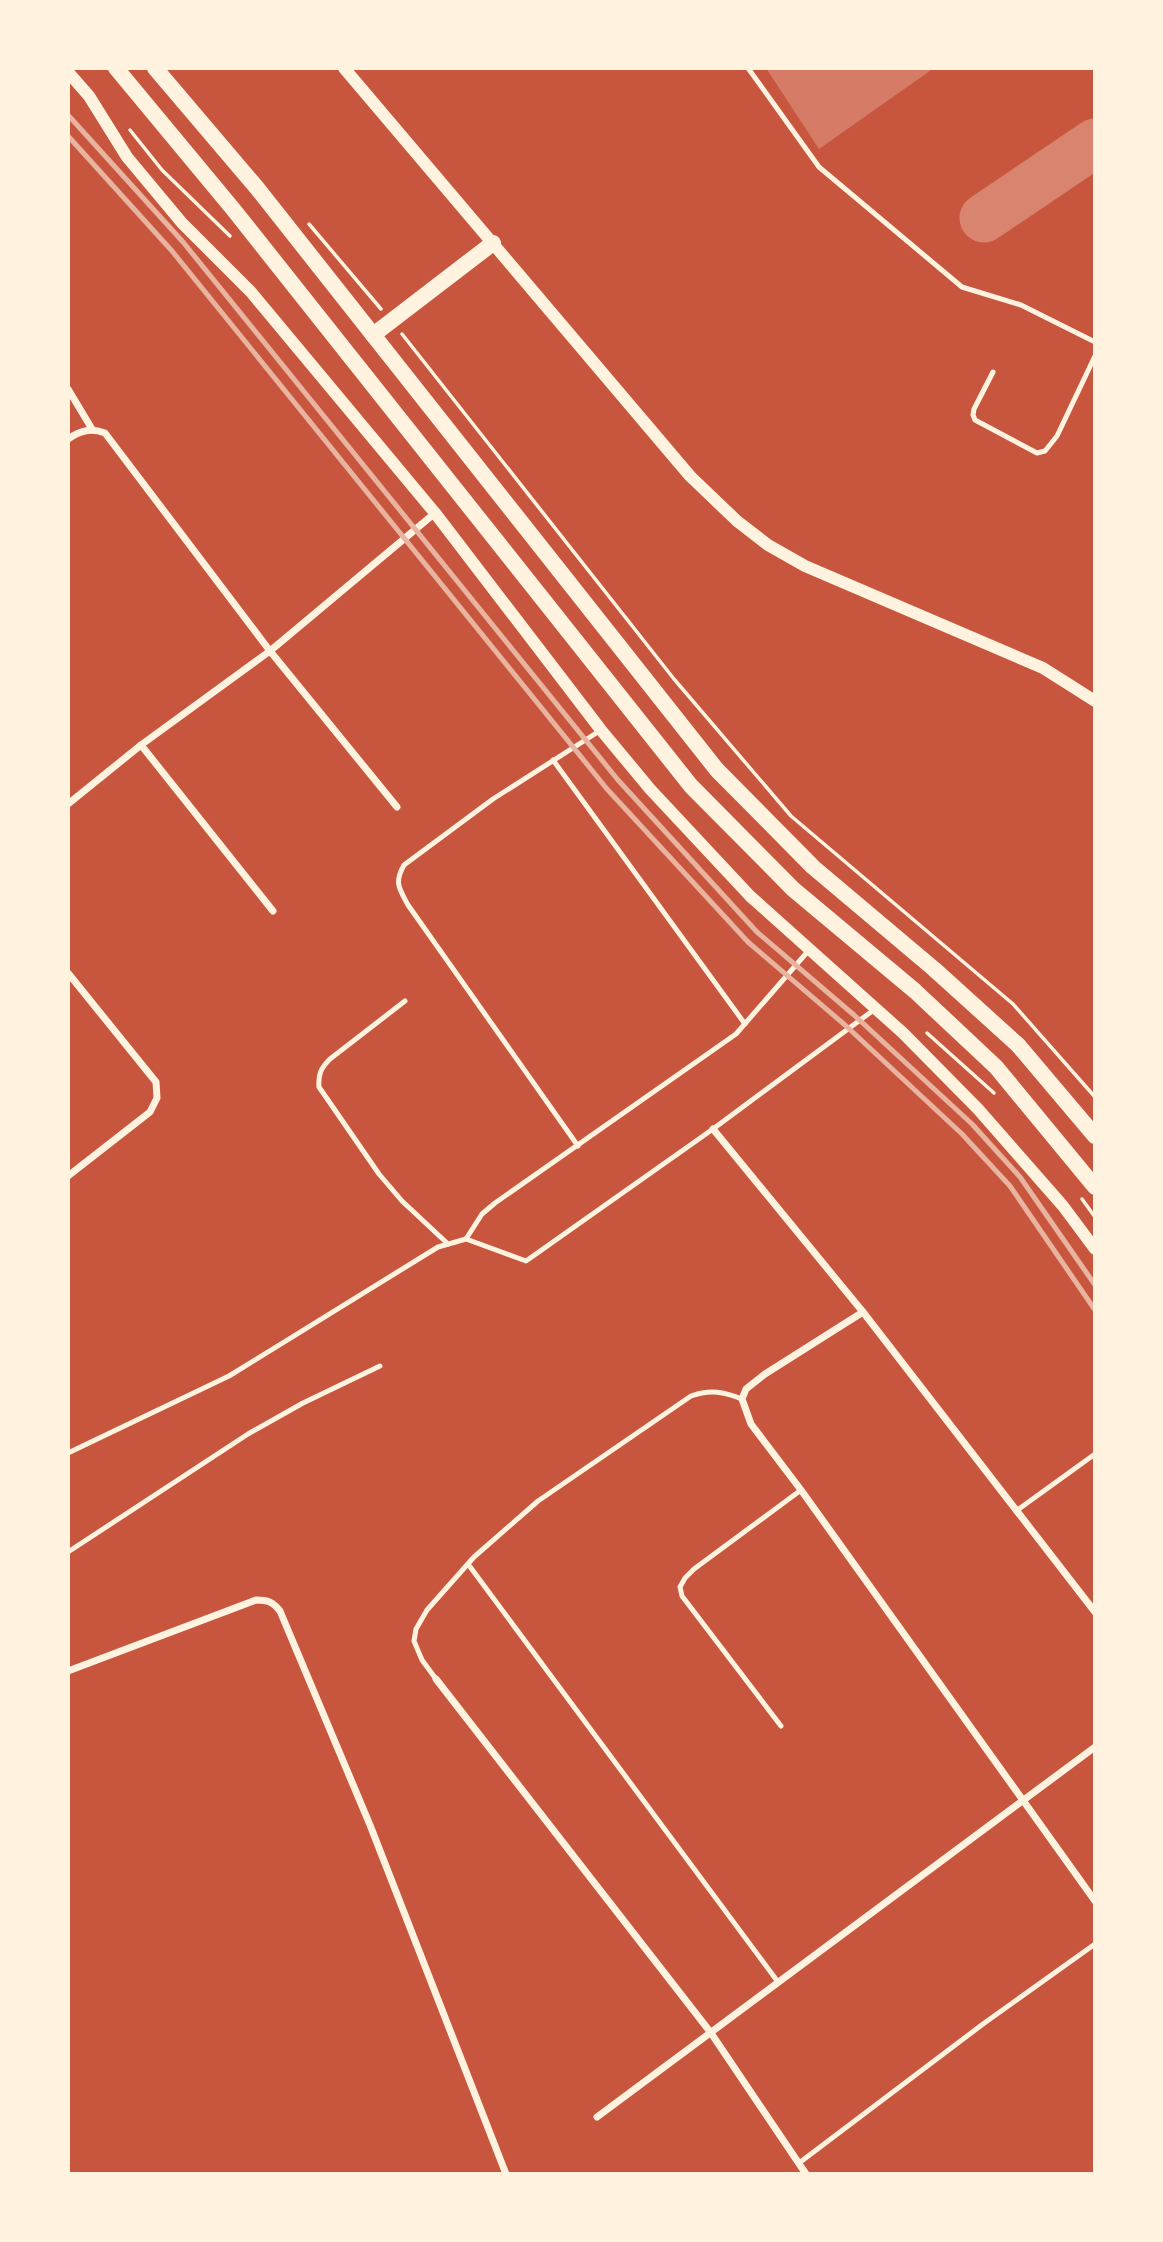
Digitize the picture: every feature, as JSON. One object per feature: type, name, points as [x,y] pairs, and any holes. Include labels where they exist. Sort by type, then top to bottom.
[{"type":"main road","points":[[116,68],[233,209],[691,786],[793,889],[915,991],[996,1067],[1095,1187]]},
{"type":"main road","points":[[155,68],[257,188],[717,770],[813,867],[934,969],[1018,1045],[1095,1136]]},
{"type":"main road","points":[[373,334],[493,243]]},
{"type":"street","points":[[344,68],[690,476],[737,522],[768,545],[805,566],[1043,668],[1093,696]]},
{"type":"street","points":[[68,72],[89,96],[127,158],[182,223],[251,292],[435,513],[601,730],[650,789],[750,896],[903,1033],[978,1110],[1063,1206],[1095,1249]]},
{"type":"street","points":[[68,389],[92,429]]},
{"type":"street","points":[[68,439],[92,429],[105,433],[270,651],[397,807]]},
{"type":"street","points":[[68,804],[141,745],[270,651],[435,513]]},
{"type":"street","points":[[141,745],[273,911]]},
{"type":"street","points":[[68,973],[156,1082],[157,1098],[150,1112],[68,1176]]},
{"type":"street","points":[[713,1129],[863,1312],[1095,1612]]},
{"type":"street","points":[[863,1312],[765,1374],[747,1389],[742,1399],[751,1423],[1095,1901]]},
{"type":"street","points":[[68,1671],[256,1600],[270,1601],[280,1611],[370,1825],[506,2174]]},
{"type":"street","points":[[436,1679],[711,2033],[806,2174]]},
{"type":"street","points":[[597,2118],[1095,1748]]},
{"type":"lane","points":[[748,68],[819,167],[961,287],[1021,305],[1095,342]]},
{"type":"lane","points":[[993,372],[974,409],[975,420],[1037,453],[1045,451],[1057,436],[1095,356]]},
{"type":"lane","points":[[578,1146],[408,905],[398,886],[398,876],[404,865],[494,799],[601,730]]},
{"type":"lane","points":[[553,760],[746,1024]]},
{"type":"lane","points":[[466,1239],[482,1214],[495,1203],[716,1048],[746,1024],[808,950]]},
{"type":"lane","points":[[405,1001],[322,1067],[318,1076],[319,1087],[379,1174],[402,1201],[448,1244]]},
{"type":"lane","points":[[68,1453],[229,1376],[438,1247],[466,1239],[526,1261],[713,1129],[875,1009]]},
{"type":"lane","points":[[68,1552],[248,1434],[303,1403],[380,1366]]},
{"type":"lane","points":[[436,1679],[422,1660],[414,1641],[416,1629],[427,1610],[468,1564],[538,1501],[691,1396],[704,1391],[722,1391],[742,1399]]},
{"type":"lane","points":[[1016,1511],[1095,1454]]},
{"type":"lane","points":[[780,1726],[682,1596],[680,1587],[685,1577],[694,1569],[801,1490]]},
{"type":"lane","points":[[468,1564],[778,1982]]},
{"type":"lane","points":[[799,2163],[983,2024],[1095,1944]]},
{"type":"path","points":[[301,215],[391,321],[674,679],[791,816],[1013,1004],[1095,1097]]},
{"type":"building","points":[[766,68],[934,68],[819,149]]},
{"type":"taxiway","points":[[984,218],[1095,143]]},
{"type":"railway","points":[[68,115],[183,242],[618,780],[757,932],[854,1015],[972,1124],[1020,1177],[1095,1285]]},
{"type":"railway","points":[[68,136],[172,251],[607,789],[748,942],[845,1025],[962,1134],[1010,1186],[1095,1310]]}]
